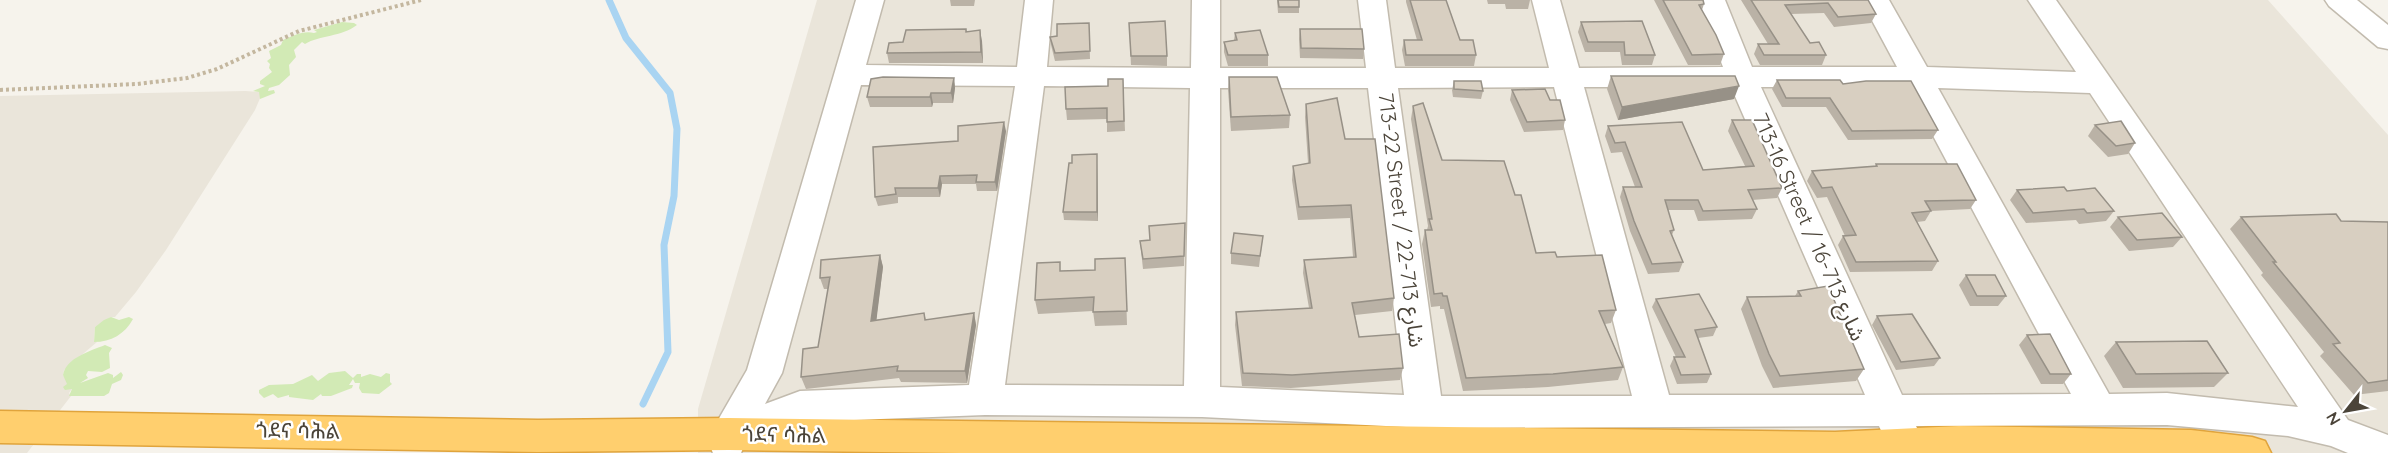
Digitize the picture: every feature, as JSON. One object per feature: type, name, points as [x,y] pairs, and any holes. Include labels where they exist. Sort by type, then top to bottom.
[{"type":"highway","name":"ጎደና ሳሕል","points":[[0,426],[538,436],[727,443],[1425,426],[1800,447],[1908,449],[1959,442],[2191,446],[2252,453]]},
{"type":"street","points":[[727,443],[764,373],[870,0]]},
{"type":"street","points":[[985,400],[1031,76],[1039,0]]},
{"type":"street","points":[[1202,402],[1206,0]]},
{"type":"street","name":"713-22 Street / شارع 713-22","points":[[1372,0],[1425,426]]},
{"type":"street","points":[[1546,0],[1655,412]]},
{"type":"street","name":"713-16 Street / شارع 713-16","points":[[1711,0],[1742,78],[1908,449]]},
{"type":"street","points":[[1875,0],[2099,411]]},
{"type":"street","points":[[2042,0],[2336,432]]},
{"type":"street","points":[[2339,0],[2388,40]]},
{"type":"street","points":[[850,75],[1206,78],[1917,76],[2098,83]]},
{"type":"street","points":[[727,443],[800,407],[985,400],[1202,402],[1425,426],[1655,412],[2167,409],[2288,420],[2336,432],[2388,452]]},
{"type":"path","points":[[0,90],[105,86],[186,78],[217,69],[318,24],[421,0]]},
{"type":"shaded area","points":[[817,0],[2268,0],[2388,135],[2388,453],[698,453],[698,409]]},
{"type":"shaded area","points":[[259,92],[261,96],[255,110],[166,250],[115,317],[95,327],[94,341],[97,342],[64,370],[63,375],[72,389],[69,393],[71,396],[27,453],[0,453],[0,96]]},
{"type":"green space","points":[[342,22],[357,25],[344,32],[305,44],[302,42],[294,50],[296,57],[289,65],[290,75],[279,85],[269,88],[268,91],[274,90],[275,93],[260,99],[259,92],[253,91],[265,86],[260,84],[260,81],[272,72],[267,61],[271,58],[269,51],[281,45],[283,40],[302,33],[314,33],[317,32],[314,30]]},
{"type":"green space","points":[[111,317],[119,320],[129,317],[133,319],[117,336],[106,341],[94,342],[95,327]]},
{"type":"green space","points":[[105,345],[112,348],[109,353],[110,368],[102,372],[88,371],[86,375],[88,378],[80,383],[108,373],[113,375],[113,378],[121,372],[123,375],[121,380],[112,384],[109,393],[104,396],[69,396],[72,389],[65,390],[63,387],[67,384],[63,375],[65,369],[80,356]]},
{"type":"green space","points":[[345,371],[353,378],[357,374],[361,374],[361,377],[370,374],[381,377],[386,373],[390,374],[392,384],[379,394],[362,393],[359,388],[360,383],[355,383],[353,379],[349,385],[353,385],[352,388],[331,396],[321,394],[313,400],[289,397],[289,395],[278,398],[273,394],[264,398],[259,393],[259,390],[269,385],[293,384],[312,375],[318,381],[329,373]]},
{"type":"building","points":[[1278,0],[1299,0],[1299,7],[1279,7]]},
{"type":"building","points":[[1410,0],[1446,0],[1460,40],[1473,40],[1476,55],[1406,55],[1404,40],[1422,40]]},
{"type":"building","points":[[1663,0],[1703,0],[1704,4],[1699,5],[1724,54],[1692,55]]},
{"type":"building","points":[[1751,0],[1868,0],[1876,14],[1838,17],[1828,3],[1785,5],[1810,43],[1819,42],[1826,55],[1764,55],[1758,44],[1779,44]]},
{"type":"building","points":[[1165,21],[1167,56],[1131,56],[1129,23]]},
{"type":"building","points":[[1642,21],[1655,55],[1625,55],[1624,42],[1588,42],[1581,22]]},
{"type":"building","points":[[1089,23],[1090,51],[1055,53],[1050,37],[1057,36],[1057,24]]},
{"type":"building","points":[[966,29],[966,32],[980,30],[981,52],[887,53],[889,43],[903,42],[906,30]]},
{"type":"building","points":[[1300,29],[1362,29],[1364,49],[1301,48]]},
{"type":"building","points":[[1260,30],[1268,55],[1228,55],[1224,42],[1237,40],[1235,33]]},
{"type":"building","points":[[1611,76],[1735,76],[1739,86],[1622,107]]},
{"type":"building","points":[[883,77],[954,78],[951,93],[931,93],[930,97],[867,97],[871,79]]},
{"type":"building","points":[[1229,77],[1277,77],[1290,115],[1231,117]]},
{"type":"building","points":[[1108,79],[1123,79],[1124,121],[1107,122],[1107,108],[1066,109],[1065,87],[1108,86]]},
{"type":"building","points":[[1777,80],[1840,80],[1843,84],[1866,81],[1911,81],[1938,130],[1852,131],[1830,98],[1786,98]]},
{"type":"building","points":[[1454,81],[1481,81],[1483,91],[1454,89]]},
{"type":"building","points":[[1545,89],[1550,100],[1560,100],[1565,120],[1527,122],[1512,90]]},
{"type":"building","points":[[1337,98],[1345,139],[1375,139],[1394,298],[1352,303],[1359,337],[1399,334],[1403,368],[1292,375],[1243,373],[1236,312],[1312,308],[1304,260],[1356,257],[1351,205],[1299,207],[1293,166],[1310,163],[1306,104]]},
{"type":"building","points":[[1423,103],[1442,160],[1504,161],[1515,195],[1521,195],[1536,253],[1555,252],[1557,257],[1602,255],[1616,310],[1599,311],[1623,367],[1553,374],[1466,378],[1447,296],[1443,296],[1442,293],[1434,294],[1425,230],[1432,230],[1429,219],[1432,219],[1413,106]]},
{"type":"building","points":[[1732,120],[1752,120],[1782,188],[1748,190],[1757,209],[1703,211],[1698,200],[1665,200],[1674,230],[1670,231],[1683,262],[1652,264],[1623,187],[1642,187],[1625,142],[1615,143],[1608,126],[1682,122],[1703,170],[1754,166]]},
{"type":"building","points":[[2121,121],[2135,143],[2116,146],[2095,125]]},
{"type":"building","points":[[1004,122],[995,182],[976,182],[977,175],[940,176],[938,188],[895,188],[896,194],[875,197],[873,147],[958,141],[958,126]]},
{"type":"building","points":[[1097,154],[1097,212],[1063,212],[1072,155]]},
{"type":"building","points":[[1876,164],[1957,164],[1976,200],[1925,201],[1931,211],[1912,213],[1938,261],[1856,262],[1843,236],[1856,235],[1832,187],[1822,188],[1812,171],[1877,166]]},
{"type":"building","points":[[2064,187],[2067,191],[2095,188],[2114,211],[2087,213],[2084,209],[2033,213],[2017,190]]},
{"type":"building","points":[[2162,213],[2182,237],[2137,240],[2118,217]]},
{"type":"building","points":[[2336,214],[2341,221],[2388,222],[2388,380],[2368,383],[2333,344],[2340,343],[2273,262],[2276,262],[2241,217]]},
{"type":"building","points":[[1185,223],[1184,256],[1143,259],[1140,241],[1150,240],[1149,226]]},
{"type":"building","points":[[1234,233],[1263,236],[1260,256],[1231,253]]},
{"type":"building","points":[[880,255],[871,321],[924,313],[925,320],[974,313],[965,371],[897,371],[898,366],[801,377],[803,349],[818,347],[830,277],[820,278],[821,260]]},
{"type":"building","points":[[1125,258],[1127,311],[1093,312],[1094,297],[1035,300],[1037,263],[1060,262],[1060,271],[1095,270],[1095,259]]},
{"type":"building","points":[[1966,275],[1995,275],[2006,296],[1977,296]]},
{"type":"building","points":[[1828,286],[1864,369],[1780,376],[1747,297],[1801,296],[1798,291]]},
{"type":"building","points":[[1699,294],[1717,327],[1695,330],[1711,374],[1681,375],[1674,357],[1685,357],[1656,299]]},
{"type":"building","points":[[1912,314],[1940,358],[1901,362],[1877,316]]},
{"type":"building","points":[[2050,334],[2071,374],[2050,374],[2027,335]]},
{"type":"building","points":[[2207,341],[2228,373],[2136,374],[2116,342]]},
{"type":"waterway","points":[[609,0],[626,38],[670,93],[677,129],[674,196],[664,245],[668,352],[643,404]]}]
